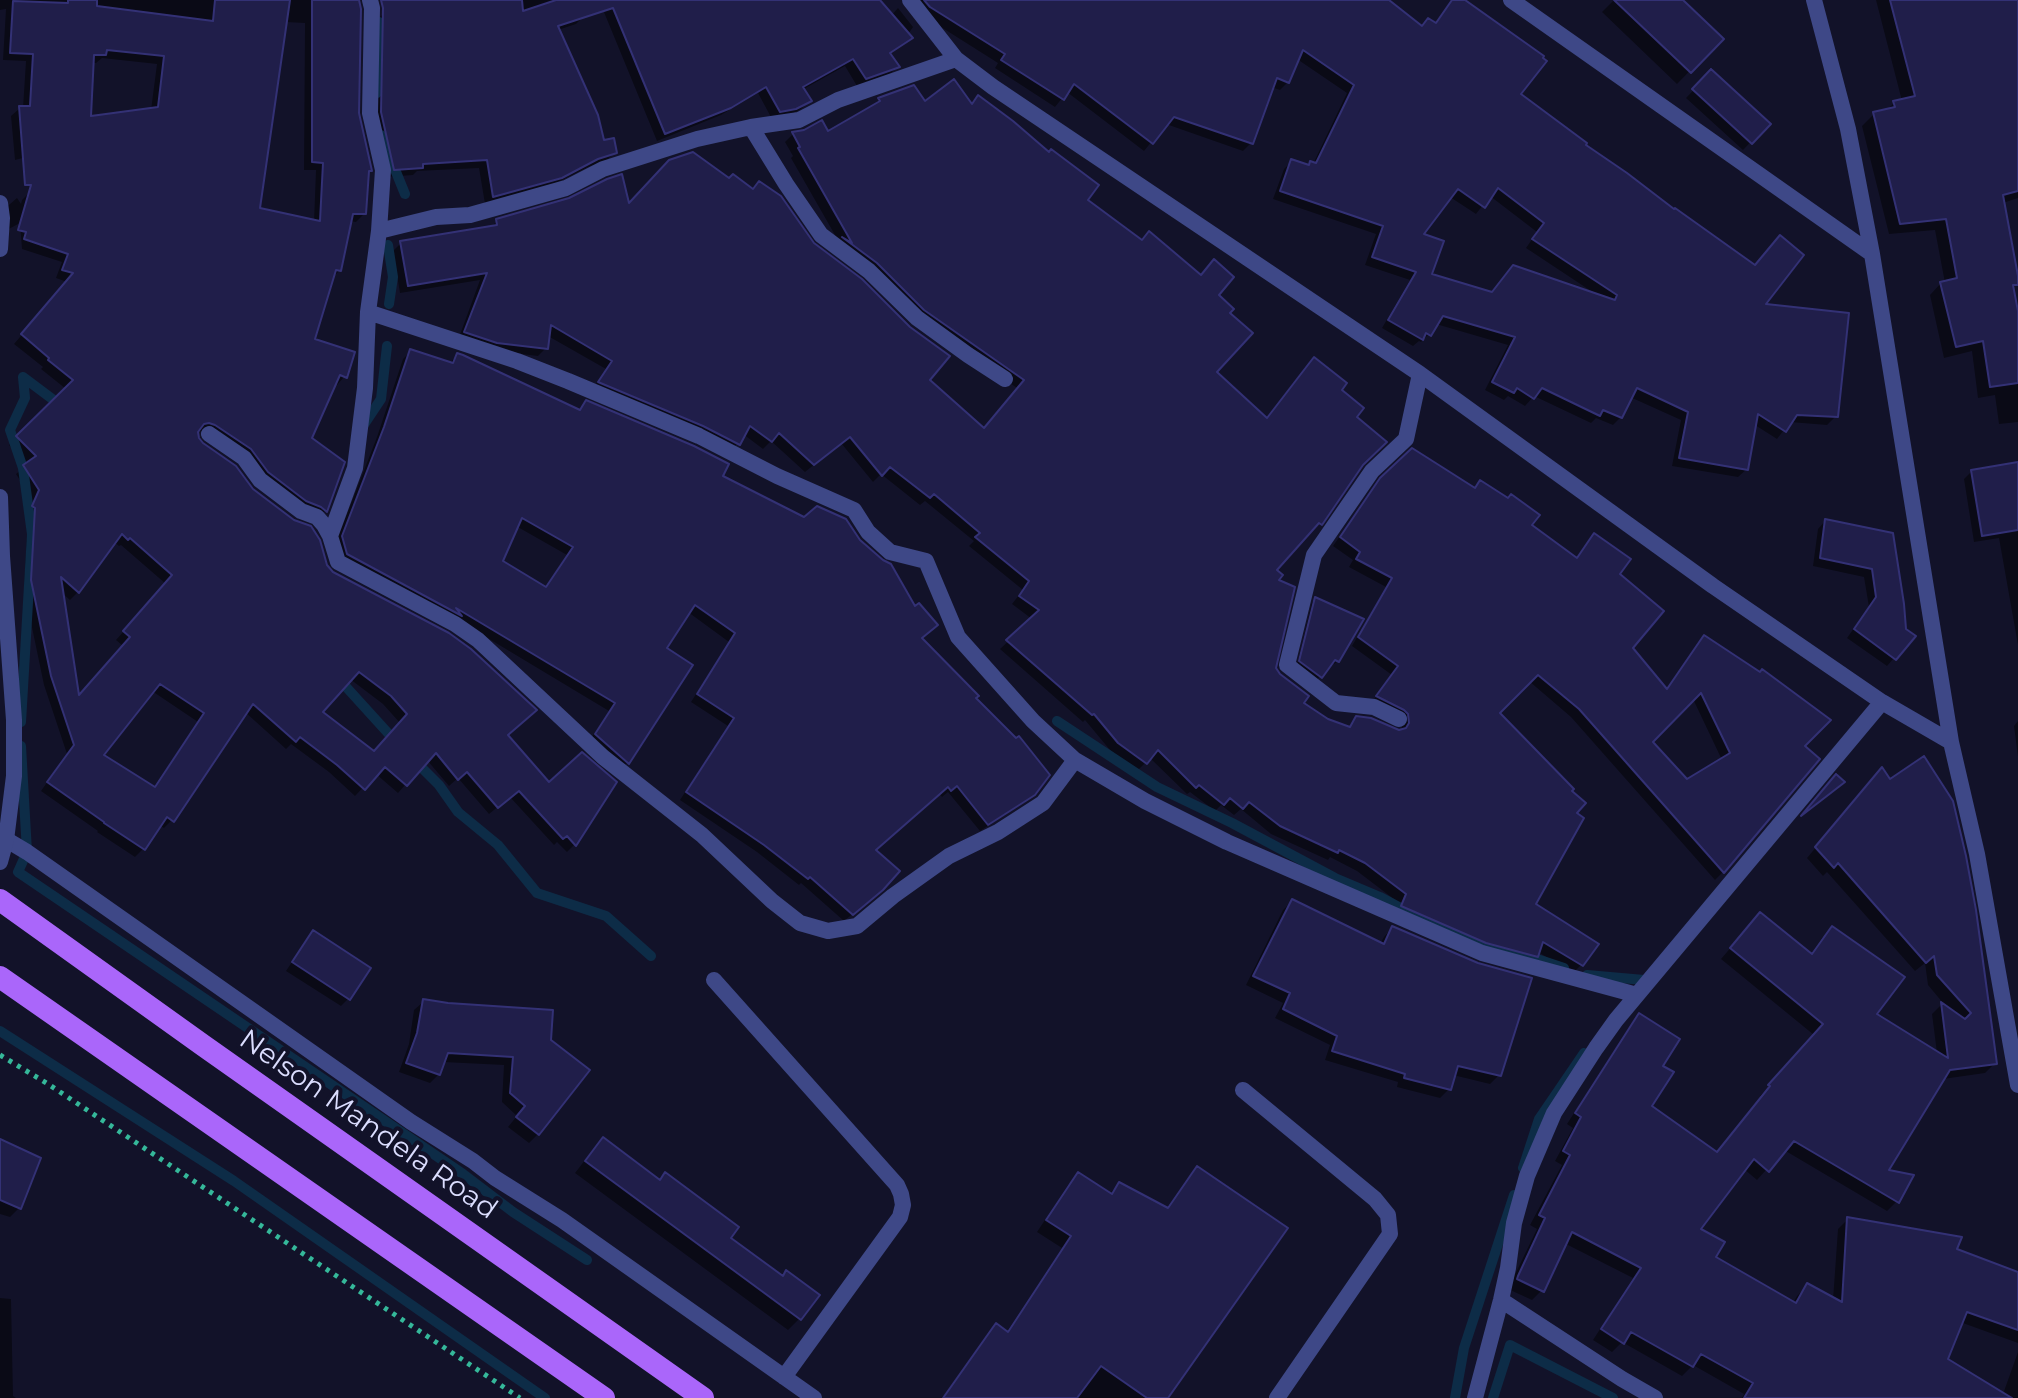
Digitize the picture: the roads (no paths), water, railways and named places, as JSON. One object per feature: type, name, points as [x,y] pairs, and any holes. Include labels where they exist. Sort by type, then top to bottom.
[{"type":"main road","name":"Nelson Mandela Road","points":[[0,900],[703,1398]]},
{"type":"main road","points":[[0,977],[604,1398]]},
{"type":"street","points":[[330,536],[355,468],[365,388],[368,312],[379,231],[383,170],[370,113],[370,0]]},
{"type":"street","points":[[910,0],[956,59],[993,87],[1420,374],[1713,586],[1882,702],[1951,742]]},
{"type":"street","points":[[1511,0],[1872,254]]},
{"type":"street","points":[[1814,0],[1848,129],[1872,254],[1951,742],[1977,854],[2018,1085]]},
{"type":"street","points":[[379,231],[436,217],[470,215],[505,206],[566,188],[603,169],[697,139],[799,120],[838,100],[956,59]]},
{"type":"street","points":[[751,127],[821,235],[869,271],[917,318],[1005,379]]},
{"type":"street","points":[[0,249],[1,213]]},
{"type":"street","points":[[368,312],[568,381],[699,436],[777,476],[854,510],[868,532],[890,552],[926,561],[958,637],[1033,721],[1075,760],[1145,801],[1227,842],[1482,953],[1637,995]]},
{"type":"street","points":[[1399,719],[1374,707],[1336,703],[1287,665],[1314,555],[1372,471],[1406,439],[1420,374]]},
{"type":"street","points":[[209,434],[244,458],[260,480],[301,511],[317,517],[330,536],[338,562],[455,624],[478,640],[594,749],[702,835],[800,923],[828,931],[857,926],[949,856],[998,832],[1043,803],[1075,760]]},
{"type":"street","points":[[0,497],[14,720],[14,776],[0,862]]},
{"type":"street","points":[[1475,1398],[1501,1300],[1514,1223],[1527,1176],[1554,1113],[1596,1048],[1637,995],[1882,702]]},
{"type":"street","points":[[3,838],[411,1122],[562,1220],[814,1398]]},
{"type":"street","points":[[714,980],[897,1185],[903,1205],[900,1217],[784,1377]]},
{"type":"street","points":[[1243,1090],[1375,1199],[1388,1215],[1390,1234],[1277,1398]]},
{"type":"street","points":[[1501,1300],[1655,1398]]},
{"type":"waterway","points":[[377,93],[382,69],[379,22]]},
{"type":"waterway","points":[[381,135],[405,194]]},
{"type":"waterway","points":[[388,245],[393,277],[389,304]]},
{"type":"waterway","points":[[363,426],[381,399],[387,346]]},
{"type":"waterway","points":[[23,377],[63,407]]},
{"type":"waterway","points":[[21,722],[32,534],[23,468],[10,430],[25,398],[23,377]]},
{"type":"waterway","points":[[338,678],[397,743]]},
{"type":"waterway","points":[[1057,721],[1157,787],[1335,878],[1465,935],[1564,968]]},
{"type":"waterway","points":[[21,746],[27,852],[18,872],[587,1260]]},
{"type":"waterway","points":[[414,760],[439,785],[458,812],[498,845],[537,893],[606,916],[651,956]]},
{"type":"waterway","points":[[1587,975],[1644,980]]},
{"type":"waterway","points":[[0,1031],[234,1181],[545,1398]]},
{"type":"waterway","points":[[1523,1168],[1539,1119],[1584,1053]]},
{"type":"waterway","points":[[1455,1398],[1464,1348],[1514,1195]]},
{"type":"waterway","points":[[1493,1398],[1510,1345],[1613,1398]]}]
